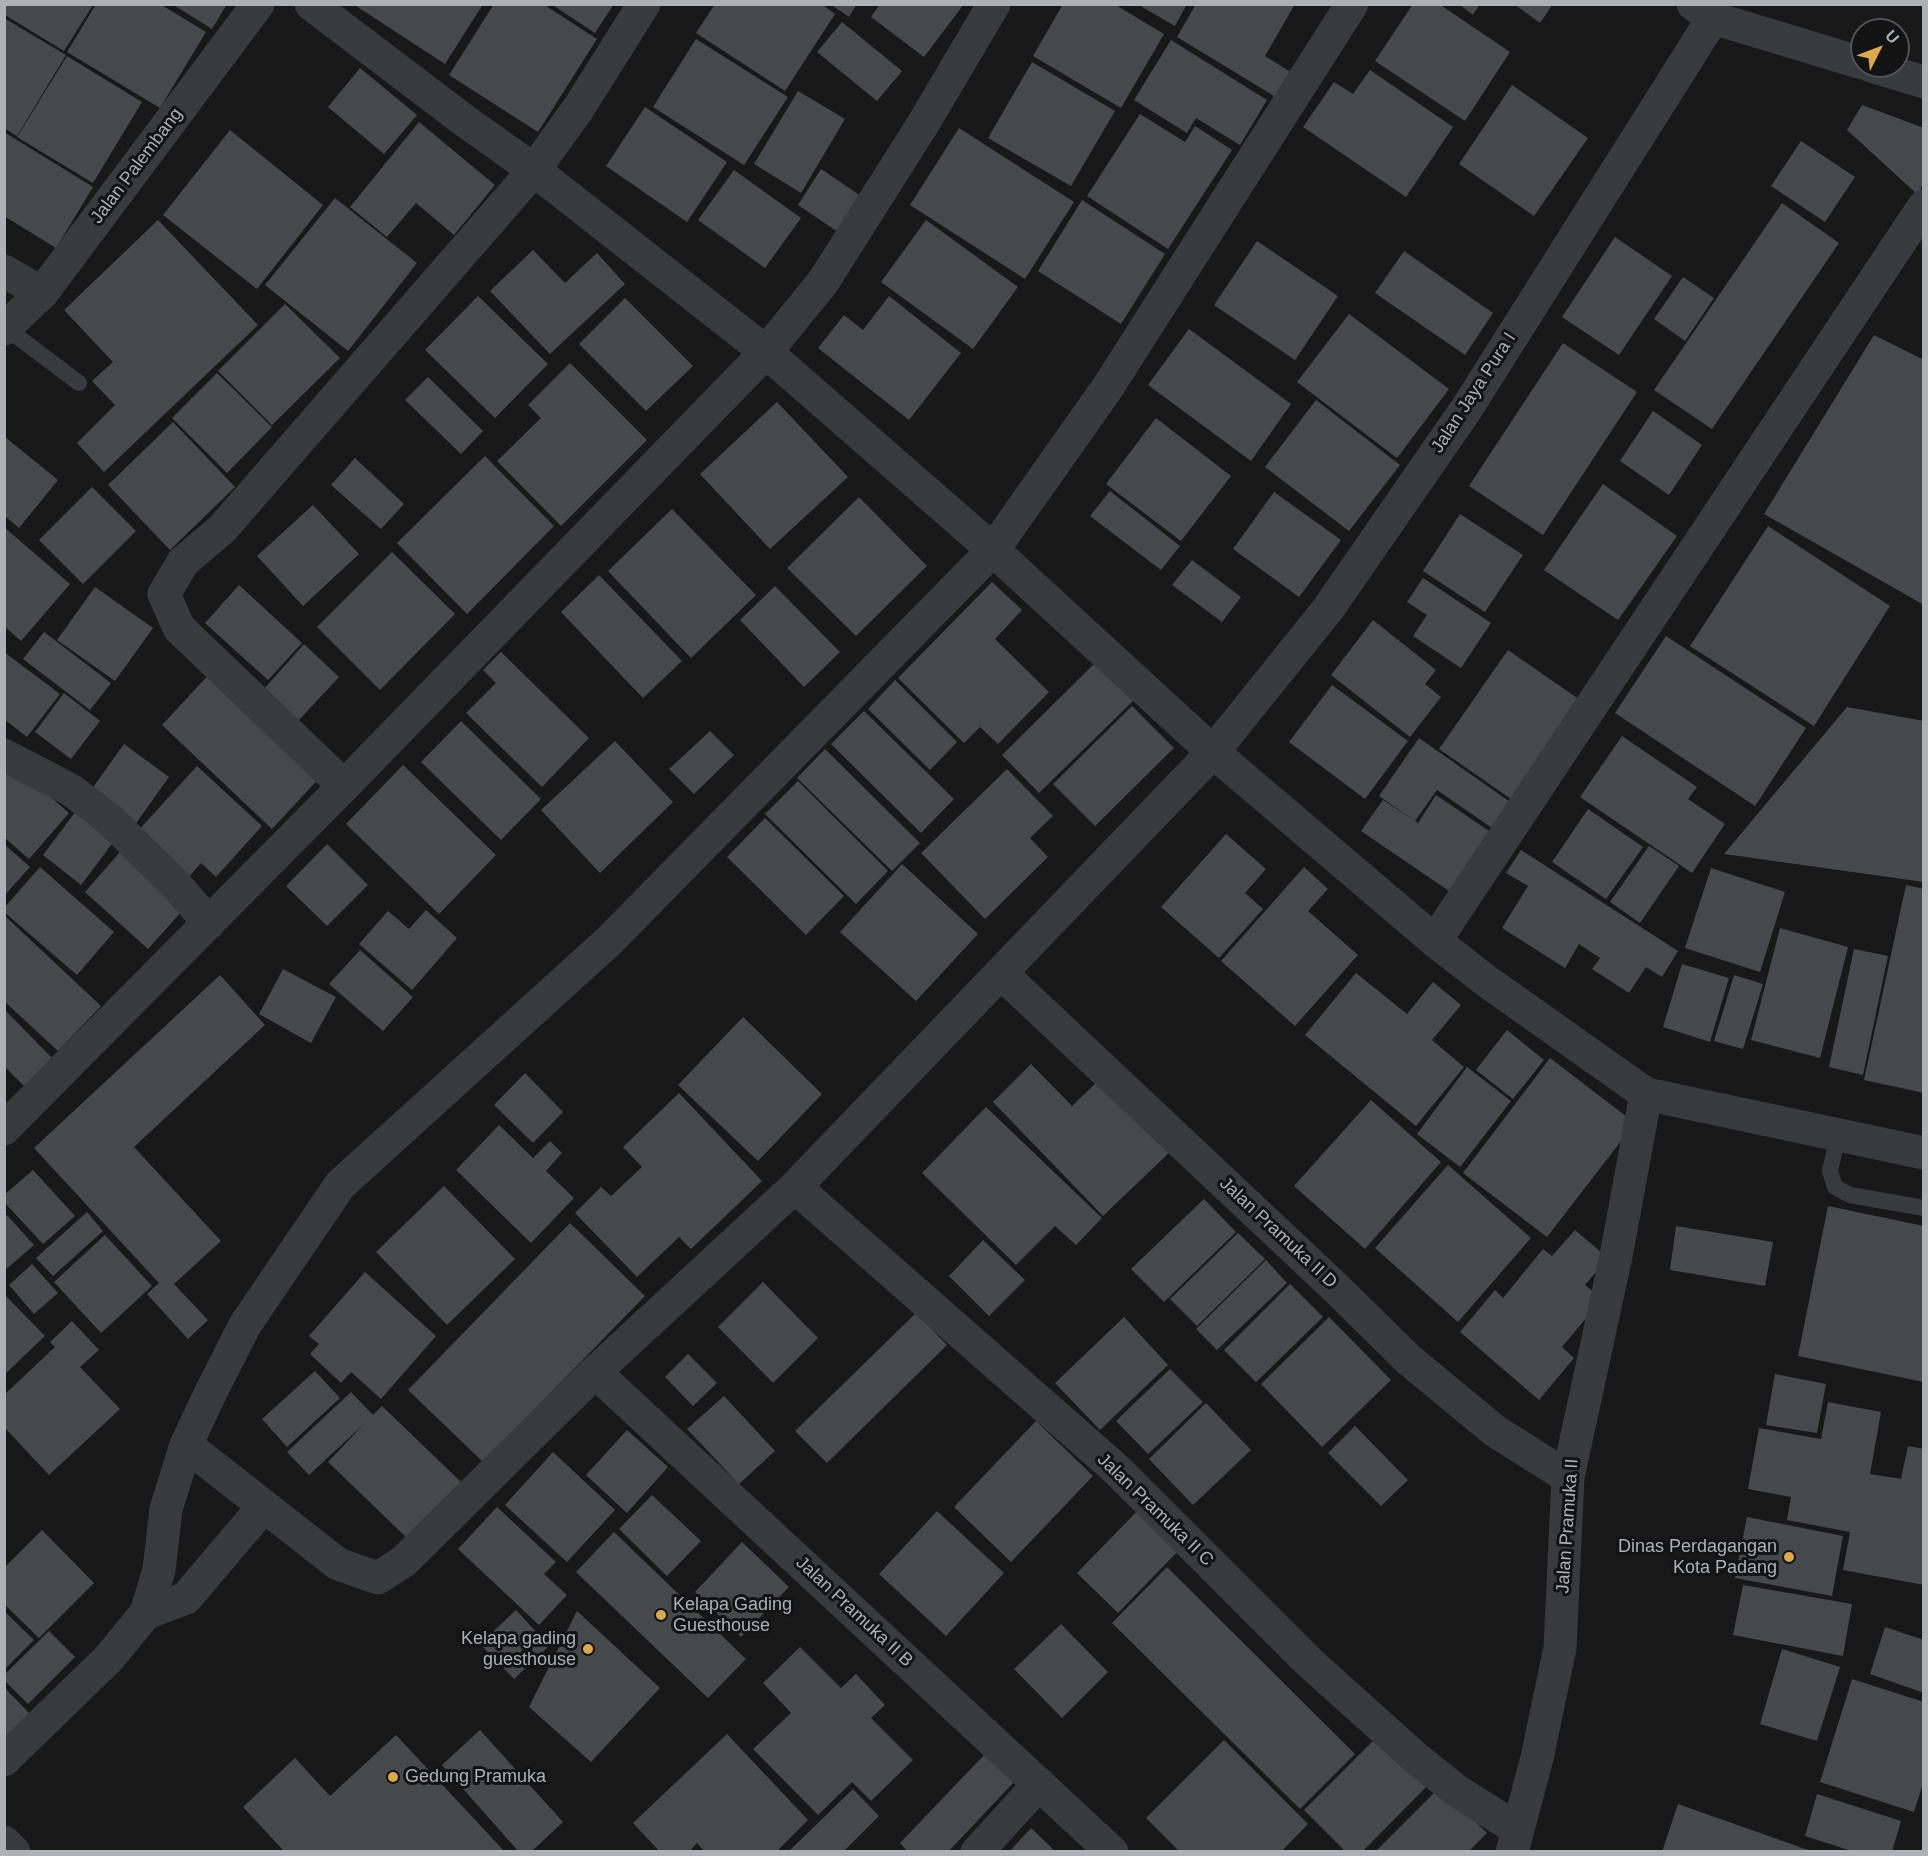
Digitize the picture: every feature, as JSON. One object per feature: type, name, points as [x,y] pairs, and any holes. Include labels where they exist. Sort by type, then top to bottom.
[{"type":"street","name":"Jalan Palembang","points":[[5,328],[42,293],[258,4]]},
{"type":"street","points":[[311,4],[534,170],[766,352],[993,550],[1213,752],[1435,941],[1485,980],[1646,1094],[1923,1153]]},
{"type":"street","points":[[344,786],[179,628],[164,594],[183,562],[222,529],[534,170],[578,109],[644,4]]},
{"type":"street","points":[[4,1129],[344,786],[766,352],[823,282],[923,124],[994,4]]},
{"type":"street","points":[[4,1760],[110,1658],[146,1613],[159,1570],[166,1509],[186,1445],[245,1325],[340,1185],[609,941],[993,550],[1108,387],[1352,4]]},
{"type":"street","points":[[1703,11],[1850,59]]},
{"type":"street","name":"Jalan Jaya Pura I","points":[[264,1506],[338,1564],[378,1578],[404,1561],[595,1372],[795,1187],[1001,973],[1213,752],[1328,609],[1467,408],[1703,11]]},
{"type":"street","points":[[1435,941],[1923,206]]},
{"type":"street","points":[[4,271],[42,293]]},
{"type":"street","points":[[4,755],[71,790],[109,819],[176,885],[209,923]]},
{"type":"street","name":"Jalan Pramuka II D","points":[[1001,973],[1338,1290],[1408,1359],[1495,1431],[1568,1476]]},
{"type":"street","name":"Jalan Pramuka II","points":[[1515,1840],[1537,1758],[1560,1648],[1568,1476],[1616,1256],[1646,1094]]},
{"type":"street","name":"Jalan Pramuka II C","points":[[795,1187],[1116,1469],[1309,1662],[1417,1759],[1515,1840]]},
{"type":"street","name":"Jalan Pramuka II B","points":[[595,1372],[1112,1851]]},
{"type":"street","points":[[146,1613],[186,1598],[264,1506],[186,1445]]},
{"type":"street","points":[[976,1851],[1039,1784]]},
{"type":"street","points":[[4,1842],[14,1851]]},
{"type":"lane","points":[[5,328],[79,383]]},
{"type":"lane","points":[[1838,1135],[1830,1171],[1835,1187],[1850,1195],[1923,1208]]},
{"type":"building","points":[[96,4],[160,4],[206,32],[160,108],[67,52]]},
{"type":"building","points":[[172,4],[227,4],[212,29]]},
{"type":"building","points":[[353,4],[483,4],[445,64]]},
{"type":"building","points":[[494,4],[543,4],[597,39],[538,132],[449,75]]},
{"type":"building","points":[[551,4],[614,4],[595,33]]},
{"type":"building","points":[[715,4],[821,4],[835,14],[785,91],[696,33]]},
{"type":"building","points":[[830,4],[857,4],[849,17]]},
{"type":"building","points":[[880,4],[964,4],[924,57],[871,17]]},
{"type":"building","points":[[1063,4],[1114,4],[1164,34],[1121,108],[1033,56]]},
{"type":"building","points":[[1137,4],[1187,4],[1175,26]]},
{"type":"building","points":[[1196,4],[1295,4],[1265,56],[1294,74],[1279,99],[1177,37]]},
{"type":"building","points":[[1413,4],[1439,4],[1510,52],[1465,121],[1375,61]]},
{"type":"building","points":[[1459,4],[1480,4],[1473,15]]},
{"type":"building","points":[[1514,4],[1553,4],[1540,23]]},
{"type":"building","points":[[5,5],[93,5],[64,51],[5,15]]},
{"type":"building","points":[[4,18],[66,55],[17,136],[4,128]]},
{"type":"building","points":[[842,22],[902,71],[877,101],[817,52]]},
{"type":"building","points":[[696,39],[788,97],[744,165],[653,107]]},
{"type":"building","points":[[1171,40],[1267,100],[1240,145],[1196,118],[1187,133],[1134,100]]},
{"type":"building","points":[[67,56],[142,102],[93,183],[17,137]]},
{"type":"building","points":[[1032,62],[1115,111],[1071,186],[988,138]]},
{"type":"building","points":[[360,68],[417,115],[384,154],[328,107]]},
{"type":"building","points":[[1370,70],[1453,127],[1406,197],[1303,127],[1334,82],[1353,94]]},
{"type":"building","points":[[1512,85],[1588,138],[1534,216],[1459,164]]},
{"type":"building","points":[[798,91],[845,119],[801,193],[754,164]]},
{"type":"building","points":[[1862,105],[1924,128],[1924,181],[1918,195],[1847,130]]},
{"type":"building","points":[[645,107],[727,162],[687,222],[606,166]]},
{"type":"building","points":[[1140,114],[1185,142],[1195,126],[1232,150],[1168,249],[1087,196]]},
{"type":"building","points":[[419,122],[495,185],[454,235],[416,203],[387,237],[350,207]]},
{"type":"building","points":[[959,128],[1074,202],[1025,279],[910,205]]},
{"type":"building","points":[[230,130],[323,205],[257,289],[163,215]]},
{"type":"building","points":[[4,132],[93,187],[56,248],[4,216]]},
{"type":"building","points":[[1801,141],[1855,177],[1825,222],[1771,186]]},
{"type":"building","points":[[821,169],[861,196],[838,232],[798,205]]},
{"type":"building","points":[[734,170],[801,218],[765,268],[698,220]]},
{"type":"building","points":[[335,198],[417,263],[348,351],[265,285]]},
{"type":"building","points":[[1082,200],[1165,254],[1121,324],[1038,271]]},
{"type":"building","points":[[1782,203],[1839,243],[1712,429],[1654,390]]},
{"type":"building","points":[[158,220],[258,325],[104,472],[77,443],[115,405],[92,381],[113,362],[64,310]]},
{"type":"building","points":[[926,220],[1018,287],[973,349],[881,282]]},
{"type":"building","points":[[1615,237],[1672,276],[1619,355],[1562,317]]},
{"type":"building","points":[[1257,241],[1338,296],[1295,360],[1214,305]]},
{"type":"building","points":[[533,250],[565,283],[597,253],[625,284],[550,354],[490,291]]},
{"type":"building","points":[[1404,251],[1493,313],[1465,355],[1375,293]]},
{"type":"building","points":[[1683,277],[1714,298],[1685,341],[1654,319]]},
{"type":"building","points":[[478,296],[548,364],[495,418],[425,350]]},
{"type":"building","points":[[889,296],[961,353],[909,420],[818,348],[844,315],[863,330]]},
{"type":"building","points":[[625,298],[693,366],[646,411],[579,344]]},
{"type":"building","points":[[285,304],[340,358],[272,425],[218,371]]},
{"type":"building","points":[[1349,314],[1449,389],[1397,458],[1297,382]]},
{"type":"building","points":[[1189,329],[1291,404],[1251,461],[1148,385]]},
{"type":"building","points":[[1874,335],[1924,360],[1924,605],[1764,514]]},
{"type":"building","points":[[1563,343],[1637,392],[1543,535],[1469,486]]},
{"type":"building","points":[[570,363],[647,440],[561,526],[497,461],[541,418],[528,405]]},
{"type":"building","points":[[217,373],[272,427],[227,473],[172,418]]},
{"type":"building","points":[[428,377],[483,431],[461,454],[405,400]]},
{"type":"building","points":[[1316,400],[1400,465],[1349,531],[1265,467]]},
{"type":"building","points":[[777,402],[848,477],[770,549],[700,474]]},
{"type":"building","points":[[1653,411],[1702,445],[1669,495],[1620,461]]},
{"type":"building","points":[[1156,418],[1231,476],[1181,541],[1106,484]]},
{"type":"building","points":[[173,422],[235,487],[170,550],[108,485]]},
{"type":"building","points":[[5,437],[58,480],[19,528],[5,516]]},
{"type":"building","points":[[485,456],[554,526],[467,614],[397,543]]},
{"type":"building","points":[[355,458],[404,504],[381,529],[331,485]]},
{"type":"building","points":[[1603,484],[1677,536],[1618,620],[1544,570]]},
{"type":"building","points":[[92,487],[136,531],[83,584],[39,540]]},
{"type":"building","points":[[1110,491],[1180,546],[1161,570],[1090,516]]},
{"type":"building","points":[[1274,492],[1341,540],[1299,597],[1233,549]]},
{"type":"building","points":[[859,497],[927,566],[856,636],[787,568]]},
{"type":"building","points":[[313,505],[359,554],[303,606],[257,556]]},
{"type":"building","points":[[672,509],[756,595],[691,658],[608,571]]},
{"type":"building","points":[[1460,514],[1523,555],[1485,612],[1423,571]]},
{"type":"building","points":[[1768,526],[1890,606],[1814,726],[1690,646]]},
{"type":"building","points":[[4,527],[70,584],[21,641],[4,626]]},
{"type":"building","points":[[392,552],[455,614],[380,690],[317,627]]},
{"type":"building","points":[[1192,560],[1241,597],[1222,622],[1172,585]]},
{"type":"building","points":[[599,575],[682,661],[643,698],[561,612]]},
{"type":"building","points":[[1423,578],[1491,623],[1461,668],[1413,636],[1427,615],[1407,602]]},
{"type":"building","points":[[992,582],[1022,610],[995,639],[1049,692],[998,744],[980,727],[964,743],[898,678]]},
{"type":"building","points":[[239,585],[302,643],[268,680],[205,623]]},
{"type":"building","points":[[775,586],[840,652],[804,687],[740,620]]},
{"type":"building","points":[[95,587],[153,628],[115,681],[57,640]]},
{"type":"building","points":[[1373,620],[1436,670],[1425,684],[1441,697],[1410,737],[1331,675]]},
{"type":"building","points":[[44,632],[111,683],[90,710],[23,659]]},
{"type":"building","points":[[1666,636],[1806,728],[1755,806],[1615,713]]},
{"type":"building","points":[[304,644],[339,677],[299,720],[264,689]]},
{"type":"building","points":[[1508,650],[1580,700],[1511,799],[1439,749]]},
{"type":"building","points":[[4,652],[60,694],[27,737],[4,719]]},
{"type":"building","points":[[501,652],[589,738],[542,787],[466,713],[496,683],[483,670]]},
{"type":"building","points":[[1096,662],[1133,701],[1039,793],[1002,755]]},
{"type":"building","points":[[214,669],[325,772],[272,829],[162,725]]},
{"type":"building","points":[[895,680],[957,742],[930,770],[868,709]]},
{"type":"building","points":[[1332,685],[1408,741],[1365,799],[1289,742]]},
{"type":"building","points":[[64,693],[100,721],[71,759],[35,732]]},
{"type":"building","points":[[1132,706],[1174,748],[1095,826],[1053,784]]},
{"type":"building","points":[[1847,707],[1924,721],[1924,882],[1724,854]]},
{"type":"building","points":[[864,711],[954,799],[921,833],[831,744]]},
{"type":"building","points":[[461,721],[541,799],[501,840],[421,762]]},
{"type":"building","points":[[710,731],[734,755],[694,794],[669,769]]},
{"type":"building","points":[[1622,736],[1697,787],[1688,799],[1725,824],[1692,873],[1580,797]]},
{"type":"building","points":[[1419,738],[1513,804],[1495,830],[1437,790],[1415,821],[1379,796]]},
{"type":"building","points":[[615,741],[673,802],[600,873],[541,810]]},
{"type":"building","points":[[124,744],[169,777],[132,829],[86,797]]},
{"type":"building","points":[[825,749],[920,843],[892,871],[797,778]]},
{"type":"building","points":[[5,757],[69,813],[29,859],[5,838]]},
{"type":"building","points":[[403,765],[496,855],[439,914],[346,824]]},
{"type":"building","points":[[197,766],[262,826],[216,877],[201,863],[186,880],[135,834]]},
{"type":"building","points":[[1007,769],[1053,816],[1030,838],[1048,857],[985,919],[921,853]]},
{"type":"building","points":[[798,781],[888,871],[856,904],[765,814]]},
{"type":"building","points":[[1436,795],[1489,831],[1449,891],[1361,831],[1383,800],[1418,823]]},
{"type":"building","points":[[82,803],[120,833],[81,885],[43,855]]},
{"type":"building","points":[[1588,809],[1643,847],[1606,899],[1552,862]]},
{"type":"building","points":[[765,818],[844,896],[806,935],[727,857]]},
{"type":"building","points":[[1226,834],[1266,869],[1245,893],[1263,909],[1219,958],[1161,907]]},
{"type":"building","points":[[4,844],[30,867],[4,896]]},
{"type":"building","points":[[327,844],[368,885],[327,926],[286,886]]},
{"type":"building","points":[[1649,846],[1679,866],[1640,923],[1610,902]]},
{"type":"building","points":[[1521,850],[1678,951],[1662,977],[1646,967],[1629,993],[1592,969],[1600,958],[1579,944],[1565,968],[1502,928],[1528,886],[1506,873]]},
{"type":"building","points":[[120,852],[183,910],[148,949],[85,892]]},
{"type":"building","points":[[902,864],[978,934],[916,1001],[840,932]]},
{"type":"building","points":[[40,867],[114,932],[77,975],[4,912],[4,908]]},
{"type":"building","points":[[1304,867],[1328,889],[1308,911],[1358,955],[1295,1026],[1221,961]]},
{"type":"building","points":[[1711,868],[1785,892],[1760,972],[1685,948]]},
{"type":"building","points":[[1906,885],[1924,889],[1924,1093],[1864,1080]]},
{"type":"building","points":[[426,910],[457,938],[412,990],[359,944],[388,911],[409,929]]},
{"type":"building","points":[[4,915],[101,1006],[58,1051],[4,1001]]},
{"type":"building","points":[[1780,928],[1848,947],[1820,1058],[1751,1040]]},
{"type":"building","points":[[1854,949],[1888,956],[1863,1075],[1829,1067]]},
{"type":"building","points":[[360,950],[413,997],[383,1031],[329,984]]},
{"type":"building","points":[[1682,964],[1729,978],[1710,1042],[1663,1027]]},
{"type":"building","points":[[283,969],[336,997],[311,1043],[259,1014]]},
{"type":"building","points":[[1356,973],[1407,1014],[1433,982],[1461,1005],[1432,1040],[1464,1067],[1416,1126],[1305,1035]]},
{"type":"building","points":[[220,975],[265,1025],[134,1147],[221,1241],[174,1284],[208,1320],[188,1339],[147,1294],[159,1283],[34,1148]]},
{"type":"building","points":[[1734,975],[1763,984],[1743,1049],[1714,1041]]},
{"type":"building","points":[[4,1009],[53,1059],[24,1086],[4,1066]]},
{"type":"building","points":[[743,1017],[822,1094],[758,1161],[678,1085]]},
{"type":"building","points":[[1507,1030],[1544,1060],[1513,1099],[1476,1070]]},
{"type":"building","points":[[1550,1058],[1635,1123],[1547,1237],[1463,1173]]},
{"type":"building","points":[[1031,1064],[1072,1106],[1103,1076],[1173,1149],[1103,1216],[993,1102]]},
{"type":"building","points":[[1467,1067],[1511,1101],[1460,1167],[1417,1134]]},
{"type":"building","points":[[525,1073],[563,1112],[533,1143],[494,1105]]},
{"type":"building","points":[[679,1093],[762,1181],[691,1249],[679,1237],[637,1277],[575,1213],[601,1187],[611,1196],[642,1167],[623,1147]]},
{"type":"building","points":[[1371,1100],[1441,1162],[1365,1249],[1294,1186]]},
{"type":"building","points":[[986,1107],[1102,1218],[1076,1245],[1055,1226],[1016,1265],[922,1173]]},
{"type":"building","points":[[499,1125],[533,1158],[550,1141],[562,1153],[546,1171],[574,1198],[531,1243],[456,1170]]},
{"type":"building","points":[[1448,1165],[1531,1238],[1458,1322],[1375,1248]]},
{"type":"building","points":[[33,1170],[75,1216],[43,1244],[4,1202],[4,1195]]},
{"type":"building","points":[[444,1186],[515,1259],[447,1325],[376,1252]]},
{"type":"building","points":[[1204,1199],[1236,1232],[1164,1302],[1131,1269]]},
{"type":"building","points":[[1828,1206],[1924,1226],[1924,1382],[1798,1356]]},
{"type":"building","points":[[87,1212],[103,1231],[53,1276],[36,1258]]},
{"type":"building","points":[[7,1215],[34,1245],[4,1271],[4,1218]]},
{"type":"building","points":[[570,1223],[645,1296],[483,1462],[408,1390]]},
{"type":"building","points":[[1676,1226],[1773,1242],[1765,1286],[1670,1270]]},
{"type":"building","points":[[1575,1230],[1608,1258],[1585,1285],[1602,1299],[1562,1347],[1574,1358],[1539,1400],[1460,1332],[1495,1290],[1503,1298],[1543,1249],[1552,1256]]},
{"type":"building","points":[[1238,1233],[1265,1259],[1197,1326],[1170,1299]]},
{"type":"building","points":[[105,1235],[152,1286],[101,1333],[54,1282]]},
{"type":"building","points":[[983,1240],[1025,1280],[989,1316],[949,1276]]},
{"type":"building","points":[[1266,1260],[1287,1283],[1217,1350],[1196,1329]]},
{"type":"building","points":[[32,1264],[58,1293],[34,1314],[9,1285]]},
{"type":"building","points":[[365,1272],[436,1336],[381,1399],[351,1372],[341,1383],[310,1354],[319,1344],[309,1336]]},
{"type":"building","points":[[763,1282],[818,1338],[773,1383],[718,1327]]},
{"type":"building","points":[[1290,1284],[1323,1317],[1256,1382],[1224,1350]]},
{"type":"building","points":[[4,1294],[45,1336],[4,1375]]},
{"type":"building","points":[[916,1313],[947,1345],[827,1463],[795,1431]]},
{"type":"building","points":[[1124,1317],[1168,1365],[1100,1430],[1055,1383]]},
{"type":"building","points":[[1329,1317],[1391,1380],[1322,1447],[1261,1384]]},
{"type":"building","points":[[72,1321],[99,1350],[80,1367],[120,1409],[49,1475],[4,1427],[4,1395],[55,1347],[50,1342]]},
{"type":"building","points":[[688,1354],[717,1383],[693,1406],[665,1377]]},
{"type":"building","points":[[1170,1369],[1203,1402],[1148,1454],[1116,1421]]},
{"type":"building","points":[[315,1371],[340,1398],[287,1447],[262,1419]]},
{"type":"building","points":[[1775,1374],[1826,1384],[1817,1433],[1766,1425]]},
{"type":"building","points":[[351,1392],[373,1415],[382,1406],[461,1482],[407,1538],[328,1462],[363,1425],[309,1475],[287,1452]]},
{"type":"building","points":[[724,1396],[775,1451],[739,1484],[687,1429]]},
{"type":"building","points":[[1828,1402],[1881,1412],[1870,1474],[1901,1479],[1908,1446],[1924,1449],[1924,1585],[1843,1570],[1850,1532],[1787,1520],[1791,1497],[1748,1489],[1759,1428],[1821,1439]]},
{"type":"building","points":[[1206,1403],[1251,1450],[1193,1505],[1149,1459]]},
{"type":"building","points":[[1036,1421],[1093,1476],[1011,1562],[954,1507]]},
{"type":"building","points":[[1355,1426],[1408,1480],[1381,1506],[1328,1453]]},
{"type":"building","points":[[627,1430],[668,1467],[627,1513],[586,1475]]},
{"type":"building","points":[[553,1452],[615,1510],[567,1562],[505,1505]]},
{"type":"building","points":[[652,1495],[701,1541],[667,1576],[619,1529]]},
{"type":"building","points":[[1142,1506],[1183,1546],[1118,1613],[1077,1573]]},
{"type":"building","points":[[497,1507],[556,1562],[544,1574],[567,1595],[539,1625],[458,1549]]},
{"type":"building","points":[[937,1511],[1004,1573],[946,1636],[879,1574]]},
{"type":"building","name":"Dinas Perdagangan Kota Padang","points":[[1747,1517],[1843,1536],[1832,1596],[1735,1578]]},
{"type":"building","points":[[42,1530],[94,1583],[39,1638],[4,1604],[4,1568]]},
{"type":"building","name":"Kelapa Gading Guesthouse","points":[[614,1532],[746,1659],[708,1698],[576,1572]]},
{"type":"building","points":[[742,1542],[789,1587],[741,1637],[695,1592]]},
{"type":"building","points":[[1167,1567],[1355,1754],[1300,1809],[1112,1623]]},
{"type":"building","name":"Dinas Perdagangan Kota Padang","points":[[1743,1585],[1852,1604],[1843,1656],[1733,1635]]},
{"type":"building","points":[[516,1610],[549,1646],[514,1679],[480,1644]]},
{"type":"building","points":[[4,1611],[34,1640],[4,1670]]},
{"type":"building","name":"Kelapa gading guesthouse","points":[[577,1611],[660,1688],[591,1762],[529,1707]]},
{"type":"building","points":[[1061,1624],[1108,1672],[1062,1718],[1014,1669]]},
{"type":"building","points":[[1885,1627],[1924,1640],[1924,1693],[1870,1674]]},
{"type":"building","points":[[49,1631],[75,1657],[28,1704],[4,1680],[4,1675]]},
{"type":"building","points":[[800,1647],[841,1688],[856,1674],[885,1705],[871,1718],[913,1760],[871,1801],[852,1782],[818,1815],[753,1749],[791,1713],[763,1683]]},
{"type":"building","points":[[1782,1649],[1840,1667],[1817,1741],[1760,1724]]},
{"type":"building","points":[[1852,1679],[1924,1702],[1924,1780],[1914,1812],[1820,1782]]},
{"type":"building","points":[[4,1687],[32,1716],[4,1742]]},
{"type":"building","points":[[480,1730],[563,1822],[531,1852],[519,1852],[442,1765]]},
{"type":"building","points":[[1381,1733],[1431,1782],[1362,1852],[1346,1852],[1304,1810]]},
{"type":"building","points":[[727,1734],[808,1820],[776,1852],[705,1852],[697,1843],[689,1852],[660,1852],[633,1823]]},
{"type":"building","name":"Gedung Pramuka","points":[[396,1735],[505,1852],[282,1852],[283,1850],[243,1807],[295,1758],[330,1796]]},
{"type":"building","points":[[1224,1740],[1308,1824],[1281,1852],[1180,1852],[1146,1818]]},
{"type":"building","points":[[985,1754],[1014,1782],[948,1852],[908,1852],[900,1843]]},
{"type":"building","points":[[1440,1787],[1487,1833],[1468,1852],[1375,1852]]},
{"type":"building","points":[[853,1789],[879,1816],[843,1852],[788,1852]]},
{"type":"building","points":[[1817,1794],[1901,1821],[1892,1852],[1855,1852],[1805,1836]]},
{"type":"building","points":[[1678,1804],[1811,1851],[1811,1852],[1662,1852]]},
{"type":"building","points":[[1031,1828],[1056,1852],[1009,1852]]},
{"type":"place","name":"Dinas Perdagangan Kota Padang","points":[[1789,1557]]},
{"type":"place","name":"Kelapa Gading Guesthouse","points":[[661,1615]]},
{"type":"place","name":"Kelapa gading guesthouse","points":[[588,1649]]},
{"type":"place","name":"Gedung Pramuka","points":[[393,1777]]}]
